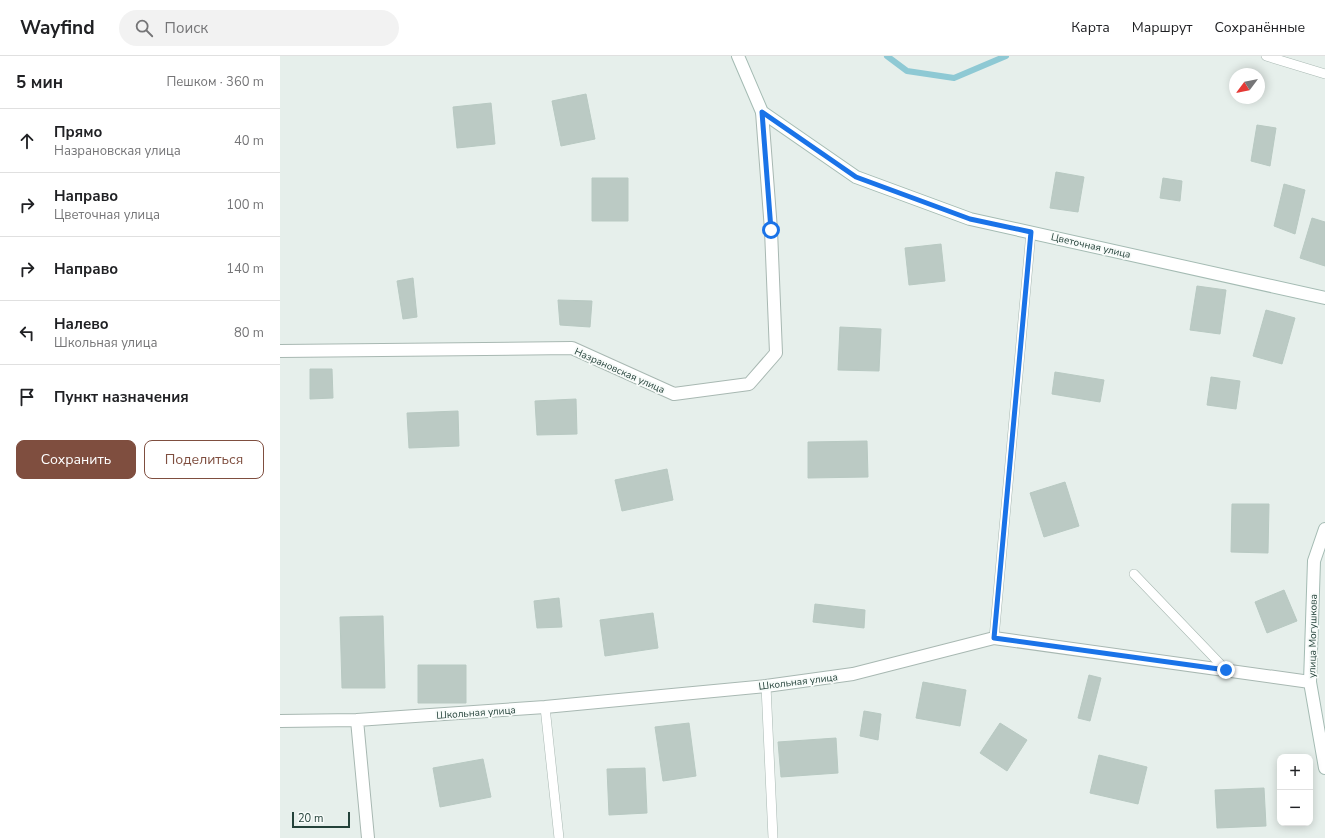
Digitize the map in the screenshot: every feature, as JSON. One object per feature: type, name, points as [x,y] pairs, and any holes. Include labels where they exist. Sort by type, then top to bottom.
[{"type":"street","points":[[738,56],[762,112]]},
{"type":"street","name":"Цветочная улица","points":[[762,112],[856,177],[970,219],[1325,298]]},
{"type":"street","name":"Назрановская улица","points":[[280,351],[572,348],[674,394],[748,384],[776,354],[771,230],[762,112]]},
{"type":"street","name":"улица Могушкова","points":[[1325,529],[1314,561],[1310,682],[1325,768]]},
{"type":"street","name":"Школьная улица","points":[[280,721],[357,720],[545,707],[766,686],[853,674],[994,638],[1310,682]]},
{"type":"street","points":[[357,720],[368,838]]},
{"type":"lane","points":[[1266,56],[1325,74]]},
{"type":"lane","points":[[994,638],[1031,232]]},
{"type":"lane","points":[[1134,574],[1226,670]]},
{"type":"lane","points":[[766,686],[773,838]]},
{"type":"lane","points":[[545,707],[559,838]]},
{"type":"building","points":[[586,94],[595,139],[561,146],[552,101]]},
{"type":"building","points":[[491,103],[495,144],[457,148],[453,107]]},
{"type":"building","points":[[1257,125],[1276,128],[1270,166],[1251,161]]},
{"type":"building","points":[[1056,172],[1084,177],[1078,212],[1050,208]]},
{"type":"building","points":[[592,178],[628,178],[628,221],[592,221]]},
{"type":"building","points":[[1163,178],[1182,181],[1180,201],[1160,198]]},
{"type":"building","points":[[1284,184],[1305,190],[1295,234],[1274,226]]},
{"type":"building","points":[[1312,218],[1325,222],[1325,266],[1300,258]]},
{"type":"building","points":[[941,244],[945,281],[909,285],[905,248]]},
{"type":"building","points":[[413,278],[417,317],[403,319],[397,281]]},
{"type":"building","points":[[1197,286],[1226,290],[1220,334],[1190,330]]},
{"type":"building","points":[[558,300],[592,301],[590,327],[560,325]]},
{"type":"building","points":[[1266,310],[1295,318],[1282,364],[1253,356]]},
{"type":"building","points":[[840,327],[881,329],[879,371],[838,370]]},
{"type":"building","points":[[310,369],[332,369],[333,398],[310,399]]},
{"type":"building","points":[[1055,372],[1104,380],[1100,402],[1052,394]]},
{"type":"building","points":[[1211,377],[1240,381],[1236,409],[1207,405]]},
{"type":"building","points":[[576,399],[577,434],[537,435],[535,401]]},
{"type":"building","points":[[458,411],[459,446],[409,448],[407,413]]},
{"type":"building","points":[[867,441],[868,477],[808,478],[808,442]]},
{"type":"building","points":[[667,469],[673,500],[622,511],[615,480]]},
{"type":"building","points":[[1065,482],[1079,526],[1044,537],[1030,493]]},
{"type":"building","points":[[1232,504],[1269,504],[1268,553],[1231,552]]},
{"type":"building","points":[[1284,590],[1297,621],[1267,633],[1255,602]]},
{"type":"building","points":[[559,598],[562,627],[537,628],[534,601]]},
{"type":"building","points":[[815,604],[865,610],[864,628],[813,622]]},
{"type":"building","points":[[653,613],[658,648],[605,656],[600,620]]},
{"type":"building","points":[[383,616],[385,688],[342,688],[340,617]]},
{"type":"building","points":[[418,665],[466,665],[466,703],[418,703]]},
{"type":"building","points":[[1089,675],[1101,678],[1090,721],[1078,718]]},
{"type":"building","points":[[923,682],[966,690],[960,726],[916,718]]},
{"type":"building","points":[[864,711],[881,714],[878,740],[860,736]]},
{"type":"building","points":[[689,723],[696,776],[663,781],[655,727]]},
{"type":"building","points":[[1000,723],[1027,740],[1007,771],[980,753]]},
{"type":"building","points":[[836,738],[838,773],[781,777],[778,742]]},
{"type":"building","points":[[1099,755],[1147,767],[1138,804],[1090,793]]},
{"type":"building","points":[[483,759],[491,797],[440,807],[433,768]]},
{"type":"building","points":[[645,768],[647,813],[609,815],[607,769]]},
{"type":"building","points":[[1264,788],[1266,826],[1217,828],[1215,790]]},
{"type":"waterway","points":[[887,56],[907,71],[954,78],[1006,56]]},
{"type":"route","points":[[771,230],[762,112],[856,177],[970,219],[1031,232],[994,638],[1226,670]]}]
